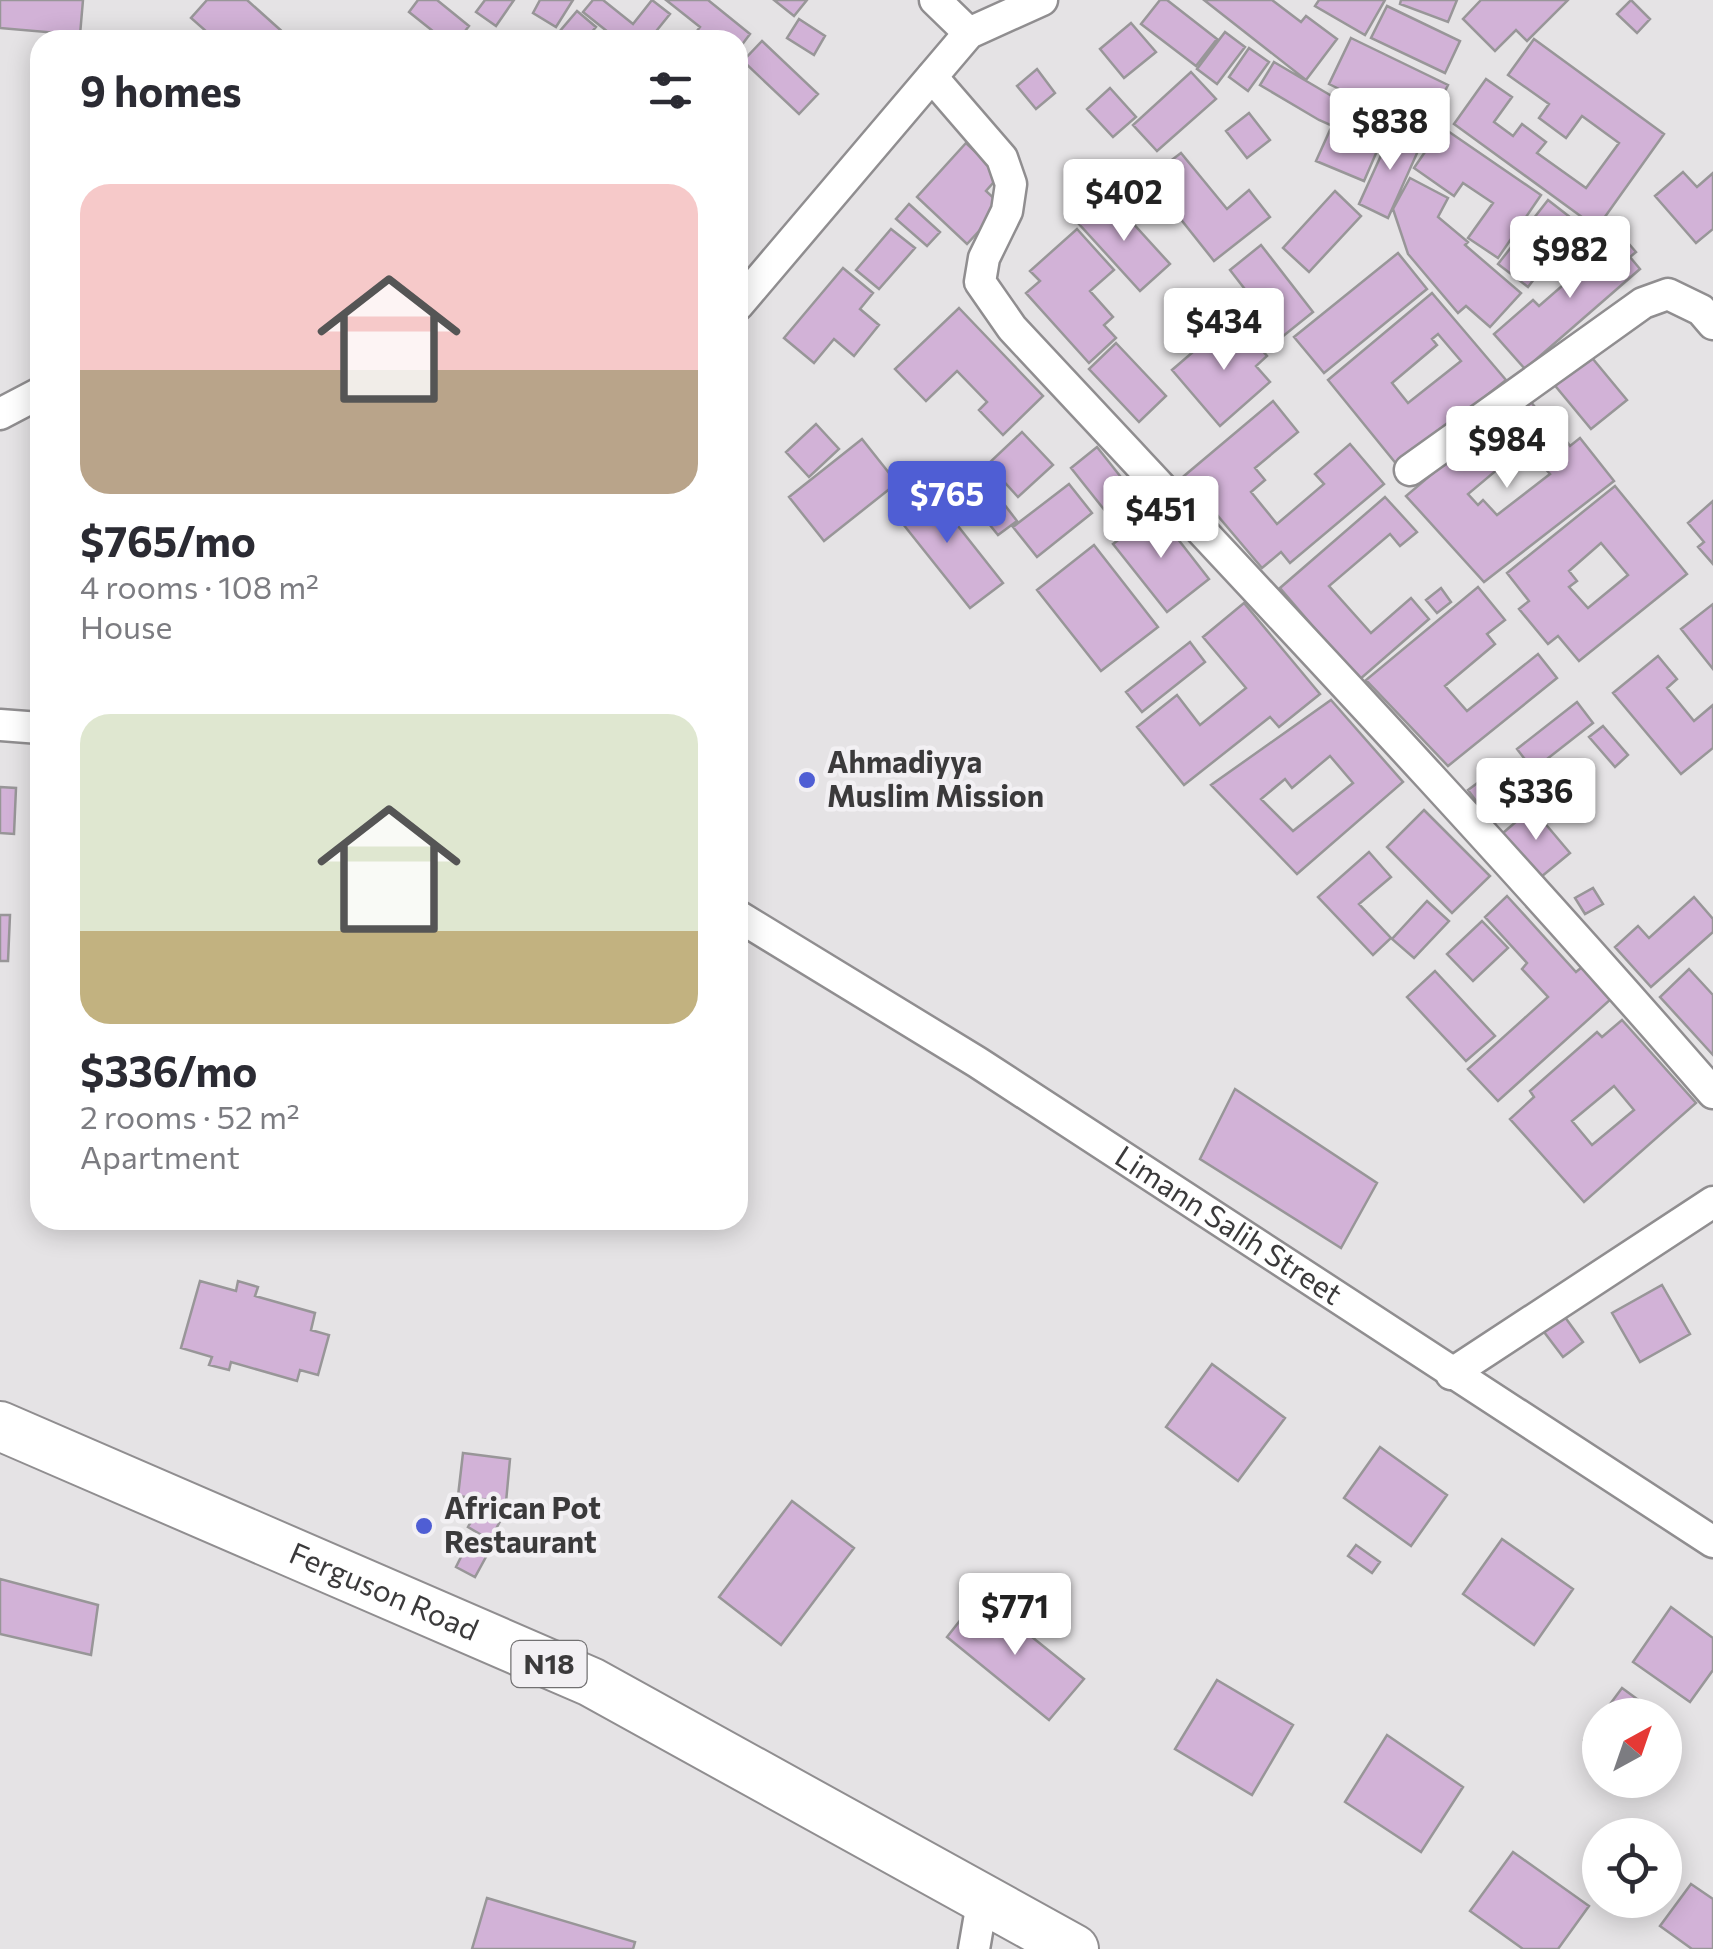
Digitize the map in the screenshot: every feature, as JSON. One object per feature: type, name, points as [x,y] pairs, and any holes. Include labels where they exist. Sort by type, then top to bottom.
[{"type":"highway","name":"Ferguson Road","points":[[0,1426],[590,1682],[1074,1949]]},
{"type":"street","points":[[935,0],[970,33]]},
{"type":"street","points":[[748,293],[970,33],[1042,0]]},
{"type":"street","points":[[932,78],[1002,158],[1011,184],[1006,212],[984,258],[980,282],[1012,328],[1632,999],[1713,1094]]},
{"type":"street","points":[[1410,470],[1643,302],[1668,294],[1701,310],[1713,324]]},
{"type":"street","points":[[0,414],[30,398]]},
{"type":"street","points":[[0,725],[30,727]]},
{"type":"street","name":"Limann Salih Street","points":[[748,922],[976,1062],[1713,1542]]},
{"type":"street","points":[[1451,1374],[1713,1202]]},
{"type":"street","points":[[974,1949],[983,1897]]},
{"type":"building","points":[[0,0],[83,0],[80,30],[0,28]]},
{"type":"building","points":[[207,0],[247,0],[280,30],[205,30],[191,18]]},
{"type":"building","points":[[418,0],[437,0],[469,26],[466,30],[432,30],[409,12]]},
{"type":"building","points":[[485,0],[514,0],[496,26],[476,12]]},
{"type":"building","points":[[540,0],[573,0],[556,27],[533,13]]},
{"type":"building","points":[[593,0],[603,0],[633,24],[652,0],[670,14],[657,30],[606,30],[583,12]]},
{"type":"building","points":[[666,0],[708,0],[745,30],[698,30],[700,27]]},
{"type":"building","points":[[774,0],[807,0],[794,16]]},
{"type":"building","points":[[1160,0],[1167,0],[1217,39],[1196,66],[1141,24]]},
{"type":"building","points":[[1204,0],[1272,0],[1301,22],[1306,16],[1337,39],[1306,80]]},
{"type":"building","points":[[1319,0],[1385,0],[1365,35],[1315,6]]},
{"type":"building","points":[[1401,0],[1457,0],[1448,22],[1400,4]]},
{"type":"building","points":[[1481,0],[1568,0],[1527,41],[1516,30],[1495,51],[1463,19]]},
{"type":"building","points":[[1631,0],[1650,19],[1637,33],[1617,14]]},
{"type":"building","points":[[1387,6],[1460,41],[1445,73],[1371,38]]},
{"type":"building","points":[[577,11],[596,27],[593,30],[561,30]]},
{"type":"building","points":[[799,19],[825,36],[814,55],[787,38]]},
{"type":"building","points":[[1131,23],[1156,52],[1124,78],[1100,49]]},
{"type":"building","points":[[1225,32],[1245,47],[1217,84],[1197,69]]},
{"type":"building","points":[[1351,38],[1448,85],[1425,131],[1329,84]]},
{"type":"building","points":[[1534,39],[1664,134],[1597,228],[1454,124],[1486,79],[1512,97],[1494,122],[1513,136],[1522,124],[1546,142],[1537,153],[1586,188],[1619,143],[1582,116],[1566,138],[1539,118],[1549,104],[1508,75]]},
{"type":"building","points":[[762,41],[818,94],[799,114],[748,66],[748,56]]},
{"type":"building","points":[[1249,48],[1269,62],[1248,91],[1229,77]]},
{"type":"building","points":[[1274,62],[1330,95],[1384,120],[1373,144],[1319,120],[1260,85]]},
{"type":"building","points":[[1037,69],[1055,93],[1036,109],[1017,86]]},
{"type":"building","points":[[1191,72],[1216,99],[1157,151],[1133,125]]},
{"type":"building","points":[[1110,88],[1136,117],[1113,137],[1087,109]]},
{"type":"building","points":[[1249,113],[1270,140],[1247,158],[1226,131]]},
{"type":"building","points":[[1442,127],[1541,195],[1498,258],[1468,238],[1493,203],[1463,183],[1454,196],[1414,168]]},
{"type":"building","points":[[1393,129],[1422,142],[1388,218],[1359,204]]},
{"type":"building","points":[[1330,130],[1377,151],[1364,181],[1316,161]]},
{"type":"building","points":[[966,143],[1000,175],[986,191],[1002,206],[967,244],[917,197]]},
{"type":"building","points":[[1181,153],[1227,209],[1249,190],[1270,217],[1214,261],[1148,178]]},
{"type":"building","points":[[1683,172],[1697,187],[1713,173],[1713,229],[1696,243],[1655,196]]},
{"type":"building","points":[[1410,178],[1448,198],[1438,217],[1521,293],[1490,327],[1466,306],[1458,313],[1408,254],[1393,209]]},
{"type":"building","points":[[1335,191],[1361,216],[1309,272],[1283,248]]},
{"type":"building","points":[[1109,197],[1170,264],[1140,291],[1079,224]]},
{"type":"building","points":[[1548,200],[1593,235],[1576,258],[1560,245],[1528,287],[1498,264]]},
{"type":"building","points":[[909,204],[940,232],[927,246],[896,219]]},
{"type":"building","points":[[891,229],[915,248],[879,289],[856,270]]},
{"type":"building","points":[[1077,229],[1114,270],[1090,291],[1113,317],[1104,325],[1116,338],[1089,363],[1026,293],[1040,281],[1030,271]]},
{"type":"building","points":[[1616,229],[1636,252],[1630,257],[1640,269],[1525,369],[1494,334],[1533,300],[1539,306],[1585,266],[1579,260]]},
{"type":"building","points":[[1261,245],[1313,312],[1282,337],[1230,270]]},
{"type":"building","points":[[1398,253],[1427,289],[1324,373],[1294,337]]},
{"type":"building","points":[[843,268],[873,293],[860,309],[879,325],[854,356],[834,339],[814,363],[784,338]]},
{"type":"building","points":[[1432,293],[1506,380],[1398,466],[1328,380]],"holes":[[[1438,334],[1461,361],[1408,403],[1392,383],[1437,345],[1432,339]]]},
{"type":"building","points":[[959,308],[1043,396],[1003,435],[979,410],[987,402],[957,371],[926,401],[895,369]]},
{"type":"building","points":[[1222,327],[1230,337],[1242,327],[1267,356],[1256,366],[1270,382],[1220,426],[1172,370]]},
{"type":"building","points":[[1116,343],[1166,396],[1139,422],[1089,369]]},
{"type":"building","points":[[1588,353],[1627,400],[1591,429],[1552,382]]},
{"type":"building","points":[[1525,395],[1556,432],[1536,449],[1530,442],[1468,494],[1478,505],[1483,500],[1497,515],[1550,474],[1543,466],[1551,460],[1546,454],[1565,439],[1570,446],[1580,438],[1614,481],[1484,582],[1406,496]]},
{"type":"building","points":[[1273,401],[1298,432],[1255,468],[1265,480],[1251,492],[1277,524],[1324,484],[1315,474],[1350,444],[1384,484],[1290,563],[1281,552],[1262,568],[1184,476]]},
{"type":"building","points":[[816,424],[839,449],[809,477],[786,452]]},
{"type":"building","points":[[1022,432],[1053,465],[1018,497],[988,464]]},
{"type":"building","points":[[862,439],[897,483],[824,541],[789,497]]},
{"type":"building","points":[[1097,447],[1136,496],[1110,517],[1071,468]]},
{"type":"building","points":[[924,483],[1003,583],[970,608],[891,509]]},
{"type":"building","points":[[1069,484],[1092,513],[1037,557],[1013,527]]},
{"type":"building","points":[[1615,486],[1687,574],[1579,661],[1558,636],[1548,644],[1519,609],[1529,601],[1507,573]],"holes":[[[1601,543],[1628,575],[1588,608],[1569,587],[1577,581],[1569,571]]]},
{"type":"building","points":[[1385,497],[1417,532],[1400,546],[1390,534],[1329,586],[1371,633],[1411,598],[1429,619],[1359,680],[1280,588]]},
{"type":"building","points":[[1713,501],[1713,564],[1698,547],[1704,542],[1688,523]]},
{"type":"building","points":[[1004,504],[1017,521],[998,535],[985,519]]},
{"type":"building","points":[[1156,511],[1209,579],[1167,612],[1113,544]]},
{"type":"building","points":[[1094,545],[1158,627],[1101,671],[1037,590]]},
{"type":"building","points":[[1478,587],[1505,620],[1487,634],[1495,644],[1445,686],[1467,711],[1538,654],[1557,678],[1448,766],[1366,680]]},
{"type":"building","points":[[1441,588],[1451,602],[1437,613],[1426,600]]},
{"type":"building","points":[[1244,603],[1320,694],[1279,727],[1270,717],[1184,785],[1137,727],[1177,695],[1200,725],[1246,688],[1203,637]]},
{"type":"building","points":[[1713,604],[1713,669],[1681,629]]},
{"type":"building","points":[[1190,642],[1205,662],[1142,712],[1126,692]]},
{"type":"building","points":[[1658,656],[1677,679],[1667,688],[1694,721],[1713,705],[1713,748],[1681,774],[1613,693]]},
{"type":"building","points":[[1331,700],[1403,782],[1297,874],[1211,785]],"holes":[[[1330,756],[1353,783],[1293,831],[1261,799],[1285,779],[1292,788]]]},
{"type":"building","points":[[1577,702],[1593,723],[1533,770],[1517,749]]},
{"type":"building","points":[[1603,726],[1628,755],[1615,767],[1589,737]]},
{"type":"building","points":[[1499,767],[1524,802],[1493,824],[1468,790]]},
{"type":"building","points":[[0,787],[16,788],[14,834],[0,833]]},
{"type":"building","points":[[1532,808],[1570,853],[1541,877],[1503,833]]},
{"type":"building","points":[[1424,810],[1490,876],[1452,913],[1387,847]]},
{"type":"building","points":[[1369,852],[1391,877],[1359,904],[1391,938],[1373,955],[1318,897]]},
{"type":"building","points":[[1593,888],[1603,904],[1585,914],[1575,898]]},
{"type":"building","points":[[1507,896],[1576,972],[1582,967],[1611,999],[1498,1101],[1468,1069],[1548,997],[1522,969],[1527,963],[1485,917]]},
{"type":"building","points":[[1694,897],[1713,919],[1713,932],[1651,987],[1615,947],[1638,926],[1649,938]]},
{"type":"building","points":[[1427,901],[1449,921],[1414,958],[1392,939]]},
{"type":"building","points":[[0,915],[10,915],[8,961],[0,961]]},
{"type":"building","points":[[1482,921],[1508,948],[1473,981],[1447,954]]},
{"type":"building","points":[[1689,969],[1713,995],[1713,1055],[1660,997]]},
{"type":"building","points":[[1435,971],[1495,1036],[1466,1061],[1407,997]]},
{"type":"building","points":[[1622,1020],[1696,1103],[1584,1202],[1510,1119],[1534,1097],[1530,1091],[1597,1032],[1602,1037]],"holes":[[[1614,1086],[1634,1110],[1592,1145],[1572,1121]]]},
{"type":"building","points":[[1235,1089],[1377,1183],[1341,1248],[1200,1159]]},
{"type":"building","points":[[200,1281],[236,1291],[238,1281],[258,1287],[255,1296],[315,1313],[311,1330],[329,1335],[318,1375],[300,1370],[297,1381],[231,1362],[229,1370],[209,1365],[212,1357],[181,1348]]},
{"type":"building","points":[[1662,1285],[1690,1334],[1640,1362],[1612,1313]]},
{"type":"building","points":[[1562,1313],[1583,1342],[1563,1357],[1541,1328]]},
{"type":"building","points":[[1212,1364],[1285,1418],[1238,1481],[1166,1427]]},
{"type":"building","points":[[1380,1447],[1447,1495],[1411,1546],[1344,1498]]},
{"type":"building","points":[[463,1453],[510,1459],[506,1502],[458,1496]]},
{"type":"building","points":[[792,1501],[854,1548],[781,1645],[719,1597]]},
{"type":"building","points":[[482,1502],[504,1514],[490,1540],[468,1527]]},
{"type":"building","points":[[1502,1539],[1573,1589],[1534,1645],[1463,1594]]},
{"type":"building","points":[[467,1545],[487,1555],[475,1577],[456,1567]]},
{"type":"building","points":[[1356,1545],[1380,1562],[1372,1573],[1348,1556]]},
{"type":"building","points":[[0,1579],[98,1605],[91,1655],[0,1634]]},
{"type":"building","points":[[980,1595],[1084,1679],[1049,1720],[947,1637]]},
{"type":"building","points":[[1671,1607],[1713,1638],[1713,1670],[1690,1702],[1633,1662]]},
{"type":"building","points":[[1217,1680],[1293,1725],[1252,1795],[1175,1749]]},
{"type":"building","points":[[1622,1688],[1636,1698],[1615,1698]]},
{"type":"building","points":[[1387,1735],[1463,1787],[1421,1852],[1345,1802]]},
{"type":"building","points":[[1513,1852],[1582,1901],[1582,1916],[1558,1949],[1523,1949],[1470,1911]]},
{"type":"building","points":[[1691,1884],[1713,1899],[1713,1949],[1692,1949],[1660,1926],[1666,1918],[1682,1918],[1682,1896]]},
{"type":"building","points":[[487,1898],[635,1942],[633,1949],[472,1949]]},
{"type":"place","name":"Ahmadiyya Muslim Mission","points":[[807,780]]},
{"type":"place","name":"African Pot Restaurant","points":[[424,1526]]}]
